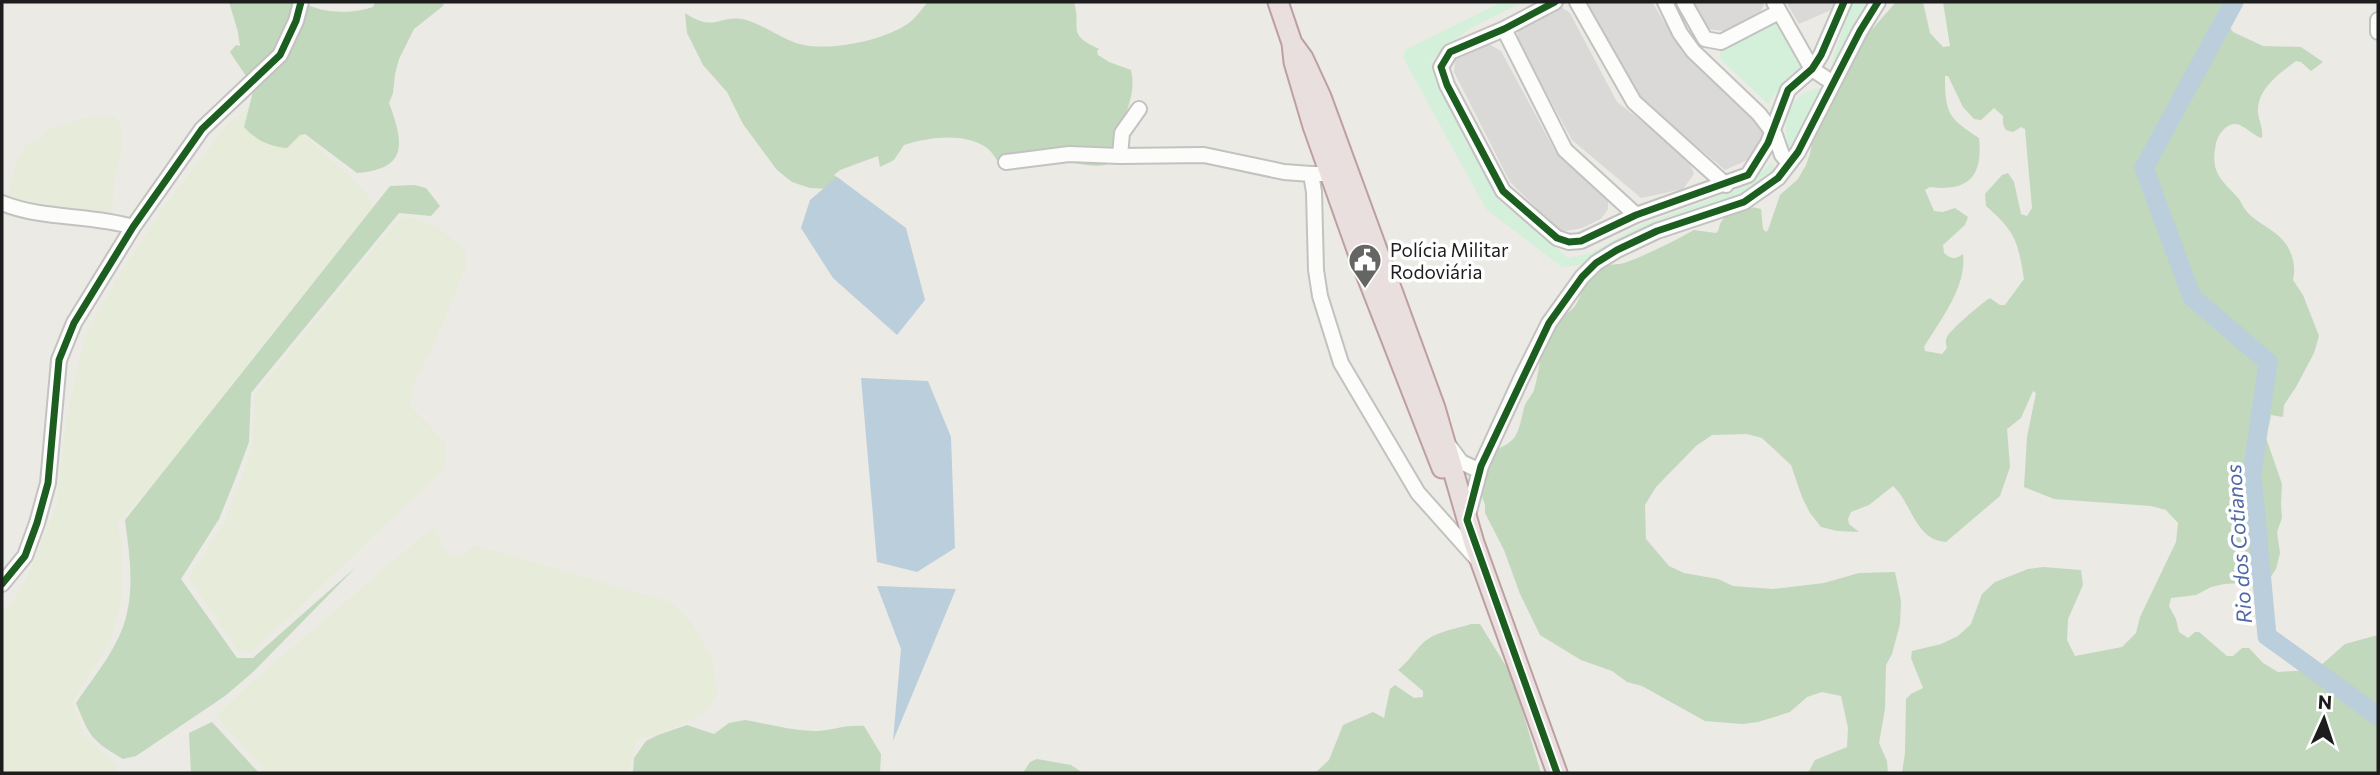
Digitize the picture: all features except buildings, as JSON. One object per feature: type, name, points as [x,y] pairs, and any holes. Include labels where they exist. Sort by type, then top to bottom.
[{"type":"highway","points":[[1278,2],[1293,43],[1321,97],[1378,281]]},
{"type":"highway","points":[[1293,43],[1294,62],[1321,174],[1378,281],[1444,437],[1455,492]]},
{"type":"highway","points":[[1386,300],[1557,773]]},
{"type":"street","points":[[2,584],[25,556],[46,493],[60,360],[74,323],[133,227],[202,129],[280,55],[296,21],[300,2]]},
{"type":"street","points":[[1555,2],[1504,29],[1450,52],[1441,67],[1447,85],[1503,191],[1557,238],[1569,242],[1581,241],[1636,215],[1748,175],[1762,156],[1788,90],[1812,69],[1821,55],[1844,2]]},
{"type":"street","points":[[1577,2],[1634,102],[1726,184]]},
{"type":"street","points":[[1665,2],[1680,33],[1693,51],[1759,114],[1772,130],[1782,155],[1789,163]]},
{"type":"street","points":[[1684,2],[1705,39],[1721,42],[1777,7],[1812,69],[1833,83]]},
{"type":"street","points":[[1467,523],[1479,468],[1549,323],[1582,277],[1596,263],[1627,245],[1657,231],[1744,202],[1778,178],[1798,152],[1878,2]]},
{"type":"street","points":[[2378,20],[2378,32]]},
{"type":"street","points":[[1504,29],[1519,64],[1565,150],[1636,215]]},
{"type":"street","points":[[1120,156],[1122,133],[1139,109]]},
{"type":"street","points":[[1006,162],[1069,153],[1120,156],[1204,155],[1284,172],[1321,174],[1314,192],[1316,270],[1320,296],[1341,363],[1418,493],[1483,566]]},
{"type":"street","points":[[2,203],[33,213],[88,217],[133,227]]},
{"type":"street","points":[[1444,437],[1461,462],[1479,468]]},
{"type":"street","points":[[1455,492],[1479,468]]},
{"type":"shaded area","points":[[1588,2],[1652,2],[1684,54],[1762,117],[1763,136],[1752,158],[1725,170],[1639,98],[1591,15]]},
{"type":"shaded area","points":[[1693,2],[1762,2],[1764,5],[1760,13],[1724,31],[1708,29]]},
{"type":"shaded area","points":[[1786,2],[1840,2],[1837,12],[1831,10],[1799,24]]},
{"type":"shaded area","points":[[1561,7],[1570,13],[1617,102],[1688,157],[1694,174],[1683,189],[1641,198],[1572,140],[1517,40],[1518,30]]},
{"type":"shaded area","points":[[1489,44],[1501,51],[1554,149],[1608,200],[1608,209],[1601,219],[1582,228],[1561,232],[1510,182],[1454,72],[1455,60]]},
{"type":"green space","points":[[229,2],[303,2],[319,9],[347,12],[373,7],[375,2],[444,2],[443,6],[414,29],[399,59],[389,103],[399,141],[394,159],[386,166],[357,173],[305,134],[300,135],[287,148],[264,142],[249,132],[244,127],[254,88],[230,52],[236,45],[240,46]]},
{"type":"green space","points":[[928,2],[1074,2],[1077,30],[1082,39],[1099,49],[1098,55],[1109,62],[1131,70],[1133,82],[1128,106],[1106,165],[1052,161],[1010,168],[1001,164],[987,148],[978,143],[947,138],[904,145],[894,160],[880,167],[878,156],[840,170],[834,175],[844,182],[829,189],[810,188],[792,182],[777,170],[743,124],[727,92],[703,65],[687,33],[685,13],[711,23],[729,19],[746,20],[796,43],[822,47],[871,40],[886,35],[910,22]]},
{"type":"green space","points":[[1502,2],[1524,2],[1470,28],[1431,61],[1499,200],[1568,258],[1591,253],[1641,225],[1743,187],[1772,163],[1776,171],[1751,192],[1604,252],[1583,265],[1562,267],[1486,209],[1404,59],[1405,50]]},
{"type":"green space","points":[[1849,2],[1872,2],[1835,71],[1832,61]]},
{"type":"green space","points":[[1896,2],[1923,2],[1930,33],[1943,47],[1950,46],[1943,2],[2227,2],[2224,19],[2233,32],[2263,46],[2301,47],[2323,62],[2311,71],[2296,61],[2266,88],[2259,102],[2258,114],[2262,138],[2241,125],[2231,125],[2218,137],[2214,153],[2218,174],[2244,208],[2286,244],[2294,266],[2293,280],[2303,295],[2319,336],[2314,353],[2284,405],[2283,417],[2271,415],[2269,426],[2264,432],[2282,484],[2282,518],[2277,532],[2280,553],[2276,569],[2270,578],[2263,582],[2211,587],[2196,595],[2171,598],[2169,606],[2179,632],[2188,638],[2199,632],[2227,656],[2233,656],[2242,648],[2249,648],[2263,663],[2278,672],[2319,667],[2345,644],[2378,635],[2378,773],[1902,773],[1906,699],[1923,688],[1911,658],[1912,651],[1941,644],[1958,636],[1971,624],[1982,594],[1995,582],[2028,569],[2043,567],[2081,570],[2083,585],[2068,619],[2067,640],[2075,656],[2122,647],[2136,633],[2140,617],[2176,542],[2178,523],[2166,510],[2151,506],[2054,499],[2024,487],[2027,437],[2036,393],[2033,391],[2021,418],[2007,429],[2010,467],[2000,496],[1946,542],[1927,535],[1893,486],[1869,505],[1851,512],[1849,524],[1859,532],[1821,527],[1802,497],[1791,465],[1762,438],[1747,434],[1712,435],[1696,446],[1656,487],[1645,505],[1646,539],[1669,566],[1684,573],[1718,579],[1733,586],[1773,589],[1824,583],[1859,573],[1895,572],[1901,601],[1900,624],[1892,654],[1886,665],[1885,709],[1879,743],[1887,761],[1888,773],[1808,773],[1815,760],[1847,747],[1848,728],[1841,696],[1822,692],[1807,697],[1790,712],[1758,722],[1742,724],[1705,721],[1642,686],[1627,682],[1612,671],[1581,660],[1540,635],[1520,594],[1504,550],[1485,513],[1476,479],[1486,453],[1509,443],[1517,433],[1525,406],[1534,390],[1543,347],[1549,333],[1575,306],[1586,280],[1595,269],[1635,259],[1694,230],[1716,233],[1727,215],[1744,208],[1761,209],[1763,229],[1766,232],[1780,195],[1798,179],[1806,165],[1814,125],[1860,43]],"holes":[[[1945,76],[1948,76],[1963,107],[1974,119],[1981,120],[1994,108],[2003,116],[2006,130],[2013,132],[2021,127],[2025,129],[2032,208],[2027,216],[2021,214],[2014,182],[2008,173],[2002,175],[1985,194],[1986,206],[2004,223],[2014,238],[2024,279],[2005,305],[2000,305],[1990,298],[1960,323],[1947,337],[1947,348],[1942,354],[1925,351],[1924,347],[1957,291],[1963,266],[1963,254],[1951,258],[1944,253],[1943,245],[1965,225],[1968,217],[1955,208],[1943,212],[1934,211],[1925,190],[1930,187],[1955,187],[1964,184],[1976,172],[1980,151],[1979,138],[1950,113],[1945,88]]]},
{"type":"green space","points":[[1775,21],[1803,68],[1785,80],[1768,104],[1720,59],[1720,50]]},
{"type":"green space","points":[[1825,87],[1790,151],[1786,128],[1790,108],[1803,94]]},
{"type":"green space","points":[[264,98],[366,192],[373,207],[255,354],[166,471],[117,523],[121,543],[121,600],[110,641],[72,702],[84,736],[117,765],[116,773],[2,773],[2,609],[10,607],[28,576],[57,505],[67,414],[85,338],[115,282],[165,205],[230,122]]},
{"type":"green space","points":[[113,116],[120,121],[122,149],[113,186],[112,217],[49,211],[8,199],[15,165],[25,146],[40,139],[47,130],[87,117]]},
{"type":"green space","points":[[415,185],[426,188],[440,206],[431,216],[399,213],[251,393],[249,442],[236,477],[219,519],[181,579],[237,658],[253,658],[356,567],[253,672],[225,696],[136,756],[123,759],[93,737],[76,703],[113,649],[124,625],[130,578],[125,520],[390,186]]},
{"type":"green space","points":[[406,216],[436,226],[466,251],[466,265],[433,347],[413,384],[410,406],[446,443],[444,469],[252,652],[238,652],[189,578],[224,523],[252,451],[255,394],[397,221]]},
{"type":"green space","points":[[433,527],[448,556],[463,556],[474,545],[670,602],[692,623],[712,661],[718,692],[705,713],[664,732],[637,739],[628,773],[268,773],[216,717],[242,691]]},
{"type":"green space","points":[[1471,624],[1480,624],[1517,684],[1519,700],[1541,773],[1315,773],[1329,760],[1343,725],[1373,712],[1384,718],[1390,689],[1395,685],[1414,698],[1423,697],[1423,691],[1398,670],[1427,640]]},
{"type":"green space","points":[[745,720],[813,731],[864,726],[881,754],[880,773],[633,773],[634,758],[646,741],[658,735],[687,725],[714,734],[729,723]]},
{"type":"green space","points":[[212,722],[259,773],[191,773],[189,733]]},
{"type":"green space","points":[[1037,759],[1071,765],[1083,773],[1023,773],[1030,762]]},
{"type":"water","points":[[837,177],[906,228],[925,300],[897,335],[833,278],[801,228],[810,200]]},
{"type":"water","points":[[861,378],[928,381],[951,437],[955,548],[917,572],[877,562]]},
{"type":"water","points":[[877,586],[956,589],[893,741],[901,649]]},
{"type":"waterway","name":"Rio dos Cotianos","points":[[2234,2],[2144,168],[2192,297],[2268,362],[2252,474],[2267,636],[2378,716]]},
{"type":"cycle path","points":[[2,584],[25,556],[37,523],[48,483],[59,360],[74,323],[133,227],[202,129],[280,55],[296,21],[301,2]]},
{"type":"cycle path","points":[[1555,2],[1504,29],[1450,52],[1441,67],[1447,85],[1503,191],[1557,238],[1569,242],[1581,241],[1636,215],[1748,175],[1768,143],[1788,90],[1812,69],[1821,55],[1844,2]]},
{"type":"cycle path","points":[[1557,773],[1467,520],[1481,466],[1549,323],[1582,277],[1596,263],[1617,250],[1657,231],[1744,202],[1778,178],[1798,152],[1860,31],[1878,2]]},
{"type":"place","name":"Polícia Militar Rodoviária","points":[[1365,290]]}]
